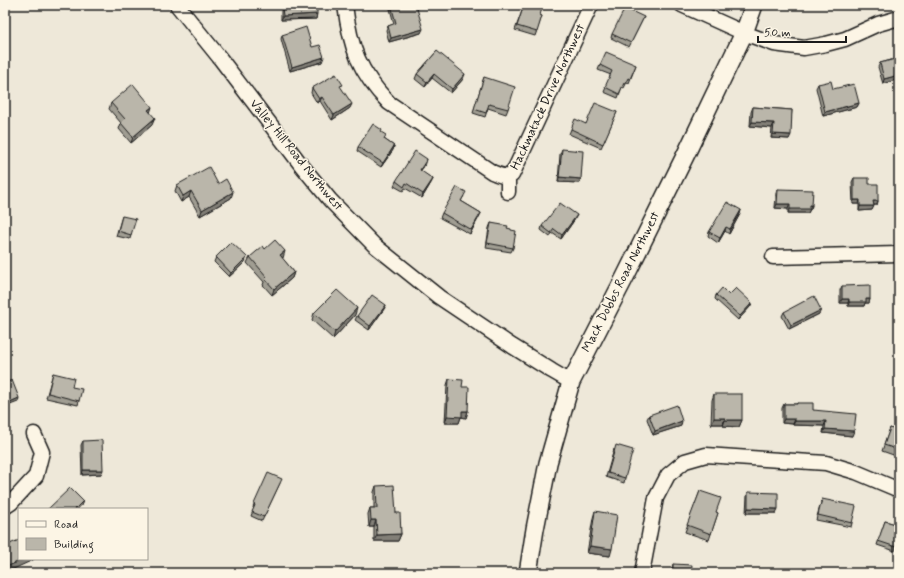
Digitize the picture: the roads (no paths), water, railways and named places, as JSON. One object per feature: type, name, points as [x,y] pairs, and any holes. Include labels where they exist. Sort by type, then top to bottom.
[{"type":"street","name":"Valley Hill Road Northwest","points":[[177,5],[219,57],[302,166],[330,200],[374,245],[439,297],[512,346],[571,382]]},
{"type":"street","name":"Hackmatack Drive Northwest","points":[[345,5],[348,30],[353,50],[363,71],[377,91],[389,103],[500,176],[512,175],[591,5]]},
{"type":"street","points":[[682,5],[744,33],[774,44],[804,48],[845,39],[878,24],[899,18]]},
{"type":"street","name":"Mack Dobbs Road Northwest","points":[[528,573],[548,463],[571,382],[679,168],[744,33],[754,5]]},
{"type":"street","points":[[508,176],[508,192]]},
{"type":"street","points":[[773,258],[899,254]]},
{"type":"street","points":[[5,507],[11,503],[36,476],[42,452],[34,434]]},
{"type":"street","points":[[642,573],[656,498],[668,475],[685,461],[706,455],[826,463],[856,472],[899,490]]}]
